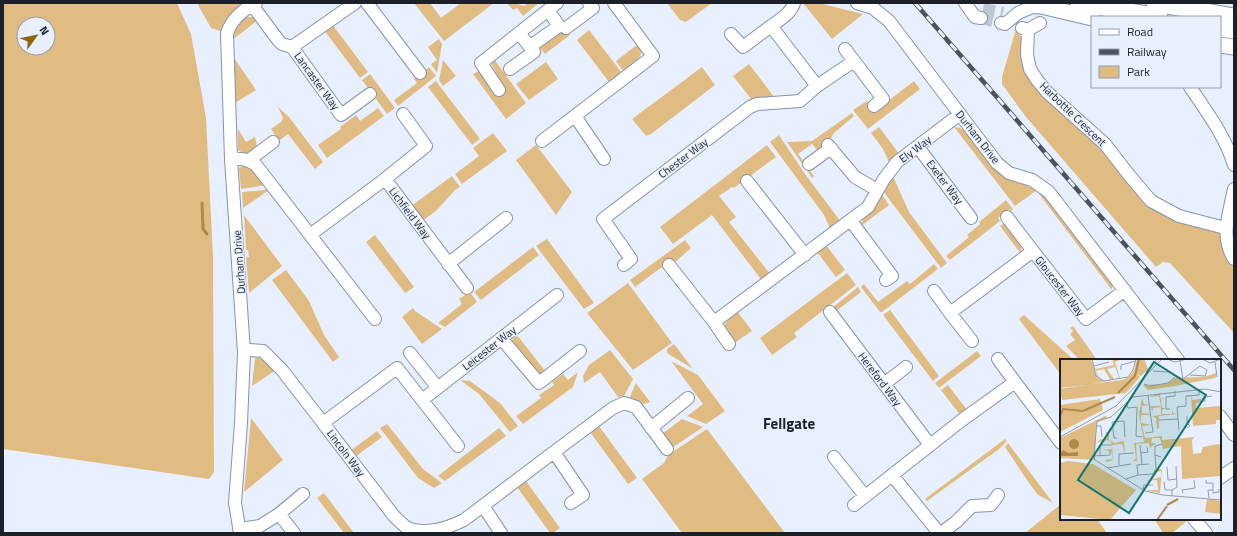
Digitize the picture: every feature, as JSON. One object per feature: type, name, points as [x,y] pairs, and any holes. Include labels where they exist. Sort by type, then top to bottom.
[{"type":"highway","points":[[1079,3],[1153,16]]},
{"type":"highway","points":[[1155,3],[1234,17]]},
{"type":"highway","points":[[1221,28],[1234,30]]},
{"type":"main road","points":[[1037,4],[1091,18]]},
{"type":"main road","points":[[1221,45],[1234,47]]},
{"type":"street","name":"Lancaster Way","points":[[292,47],[355,3]]},
{"type":"street","points":[[366,3],[420,73]]},
{"type":"street","points":[[542,141],[653,56],[614,3]]},
{"type":"street","points":[[731,34],[743,47],[793,8],[794,3]]},
{"type":"street","name":"Durham Drive","points":[[857,3],[873,8],[889,21],[997,163],[1010,173],[1032,180],[1049,192],[1177,359]]},
{"type":"street","points":[[965,3],[975,17],[982,14],[969,3]]},
{"type":"street","name":"Lancaster Way","points":[[254,4],[278,40],[282,44],[292,47],[341,115],[370,94]]},
{"type":"street","name":"Durham Drive","points":[[239,531],[235,503],[241,423],[244,352],[231,159],[227,33],[235,17],[254,4]]},
{"type":"street","points":[[1002,18],[1018,13],[1037,4]]},
{"type":"street","points":[[566,28],[594,5]]},
{"type":"street","points":[[500,90],[481,62],[553,7],[559,26],[535,43]]},
{"type":"street","name":"Harbottle Crescent","points":[[1040,23],[1025,29],[1027,55],[1030,69],[1047,92],[1105,144],[1151,201],[1178,216],[1226,228]]},
{"type":"street","points":[[771,26],[817,86]]},
{"type":"street","points":[[510,69],[534,52],[519,32]]},
{"type":"street","points":[[845,49],[883,99],[874,106]]},
{"type":"street","name":"Chester Way","points":[[624,265],[631,259],[603,219],[750,107],[757,104],[800,101],[817,86],[854,61]]},
{"type":"street","points":[[1191,88],[1213,120],[1234,165]]},
{"type":"street","points":[[385,179],[426,146],[403,114]]},
{"type":"street","name":"Ely Way","points":[[714,322],[868,207],[884,179],[897,162],[960,114]]},
{"type":"street","points":[[575,116],[604,159]]},
{"type":"street","points":[[249,160],[273,142]]},
{"type":"street","points":[[809,164],[830,146],[855,177],[878,190]]},
{"type":"street","name":"Exeter Way","points":[[918,146],[971,218]]},
{"type":"street","points":[[231,159],[249,160],[256,165],[375,319]]},
{"type":"street","name":"Lichfield Way","points":[[310,235],[385,179],[467,288]]},
{"type":"street","points":[[747,181],[805,255]]},
{"type":"street","points":[[1234,189],[1226,228],[1229,251],[1234,259]]},
{"type":"street","name":"Gloucester Way","points":[[1007,217],[1086,319],[1125,290]]},
{"type":"street","points":[[448,264],[506,218]]},
{"type":"street","points":[[850,221],[892,276],[886,280]]},
{"type":"street","name":"Gloucester Way","points":[[950,313],[1033,251]]},
{"type":"street","points":[[669,265],[714,322],[729,344]]},
{"type":"street","points":[[934,291],[972,341]]},
{"type":"street","name":"Leicester Way","points":[[422,400],[557,295]]},
{"type":"street","name":"Hereford Way","points":[[830,312],[930,445]]},
{"type":"street","points":[[501,338],[539,383],[580,351]]},
{"type":"street","points":[[244,352],[250,350],[263,351],[282,370],[323,424]]},
{"type":"street","points":[[410,353],[438,388]]},
{"type":"street","points":[[998,359],[1060,442]]},
{"type":"street","points":[[884,384],[906,367]]},
{"type":"street","name":"Lincoln Way","points":[[458,446],[397,368],[323,424],[394,516],[407,528],[423,532],[449,528],[464,520],[613,408],[624,403],[636,407],[651,428]]},
{"type":"street","points":[[854,505],[930,445],[1015,382]]},
{"type":"street","points":[[667,449],[651,428],[688,398]]},
{"type":"street","points":[[1221,417],[1234,434]]},
{"type":"street","points":[[554,452],[583,495],[571,503]]},
{"type":"street","points":[[834,457],[865,496]]},
{"type":"street","points":[[1221,477],[1234,468]]},
{"type":"street","points":[[892,475],[940,533],[956,522],[972,506],[991,505],[998,495]]},
{"type":"street","points":[[239,531],[260,526],[279,514],[303,494]]},
{"type":"street","points":[[483,506],[502,533]]},
{"type":"street","points":[[279,514],[294,533]]},
{"type":"street","points":[[1195,520],[1206,533]]},
{"type":"green space","points":[[3,3],[177,3],[191,34],[206,118],[213,256],[214,472],[209,479],[3,449]]},
{"type":"green space","points":[[197,3],[256,3],[227,33],[211,28]]},
{"type":"green space","points":[[414,3],[430,3],[441,18],[461,3],[494,3],[444,41]]},
{"type":"green space","points":[[507,3],[515,3],[524,6],[528,3],[539,3],[523,16],[517,8],[513,10]]},
{"type":"green space","points":[[667,3],[712,3],[686,22],[680,20]]},
{"type":"green space","points":[[803,3],[819,3],[863,14],[832,39]]},
{"type":"green space","points":[[248,17],[253,17],[258,20],[232,39],[242,20]]},
{"type":"green space","points":[[332,24],[368,72],[360,78],[324,30]]},
{"type":"green space","points":[[564,28],[570,35],[545,54],[539,47]]},
{"type":"green space","points":[[1016,29],[1023,40],[1025,62],[1092,134],[1134,190],[1221,233],[1227,257],[1234,268],[1234,333],[1170,263],[1163,262],[1156,267],[1026,117],[1002,84],[1002,77]]},
{"type":"green space","points":[[589,30],[622,73],[609,82],[577,40]]},
{"type":"green space","points":[[439,39],[442,44],[437,73],[431,64],[437,60],[428,47]]},
{"type":"green space","points":[[638,44],[641,48],[640,56],[634,63],[623,71],[616,61]]},
{"type":"green space","points":[[234,58],[256,90],[235,103]]},
{"type":"green space","points":[[494,59],[526,103],[506,119],[473,74],[481,70],[500,94],[506,90],[492,65]]},
{"type":"green space","points":[[443,60],[456,76],[443,86],[439,80]]},
{"type":"green space","points":[[546,62],[558,79],[529,100],[516,84]]},
{"type":"green space","points":[[749,64],[775,98],[752,100],[733,76]]},
{"type":"green space","points":[[429,67],[436,76],[398,106],[394,100],[417,83],[414,79]]},
{"type":"green space","points":[[702,67],[715,85],[651,134],[646,136],[632,119]]},
{"type":"green space","points":[[370,74],[395,108],[387,114],[362,80]]},
{"type":"green space","points":[[436,81],[480,139],[472,145],[428,87]]},
{"type":"green space","points":[[914,81],[920,89],[868,129],[853,110],[867,101],[875,111]]},
{"type":"green space","points":[[278,107],[289,117],[323,162],[315,169],[288,134],[279,141],[271,129],[281,122],[283,118]]},
{"type":"green space","points":[[378,108],[384,116],[327,158],[318,145],[341,129],[340,127],[356,115],[360,121]]},
{"type":"green space","points":[[852,113],[854,116],[833,134],[830,141],[817,150],[812,144],[798,154],[814,176],[812,178],[787,142],[812,141]]},
{"type":"green space","points":[[879,127],[900,155],[890,164],[883,149],[871,133]]},
{"type":"green space","points":[[954,127],[965,131],[996,171],[1004,177],[1037,190],[1015,206]]},
{"type":"green space","points":[[238,129],[246,142],[255,137],[257,147],[248,153],[238,150]]},
{"type":"green space","points":[[493,133],[507,151],[462,184],[455,174],[479,156],[473,148]]},
{"type":"green space","points":[[779,135],[805,174],[841,222],[831,231],[824,215],[770,142]]},
{"type":"green space","points":[[536,145],[572,192],[556,215],[516,160]]},
{"type":"green space","points":[[767,145],[776,157],[734,188],[732,187],[719,196],[736,217],[729,222],[771,275],[763,282],[712,215],[673,244],[660,227]]},
{"type":"green space","points":[[244,165],[249,165],[267,185],[241,189],[239,168]]},
{"type":"green space","points":[[892,174],[909,212],[947,263],[941,268],[883,191]]},
{"type":"green space","points":[[452,176],[460,187],[455,190],[436,211],[421,222],[410,207]]},
{"type":"green space","points":[[269,188],[269,190],[243,208],[242,192],[264,190]]},
{"type":"green space","points":[[1041,192],[1049,200],[1107,276],[1112,284],[1112,290],[1039,194]]},
{"type":"green space","points":[[882,195],[889,205],[861,226],[864,217]]},
{"type":"green space","points":[[1006,200],[1013,209],[1011,211],[1009,209],[998,218],[1000,221],[950,260],[946,256],[969,237],[967,235],[980,224],[979,222]]},
{"type":"green space","points":[[244,215],[282,266],[249,293],[246,257],[249,257],[248,250],[246,250]]},
{"type":"green space","points":[[1006,222],[1019,241],[1021,254],[1000,226]]},
{"type":"green space","points":[[375,235],[414,287],[405,293],[366,242]]},
{"type":"green space","points":[[547,239],[594,303],[584,309],[536,246]]},
{"type":"green space","points":[[685,240],[691,248],[673,264],[671,262],[663,269],[662,267],[635,287],[630,280]]},
{"type":"green space","points":[[826,245],[845,270],[836,277],[817,252]]},
{"type":"green space","points":[[533,247],[539,255],[481,300],[474,292]]},
{"type":"green space","points":[[934,264],[938,269],[882,312],[880,312],[861,287],[864,284],[878,302],[907,281],[910,284]]},
{"type":"green space","points":[[286,270],[309,301],[324,335],[339,357],[333,362],[272,280]]},
{"type":"green space","points":[[847,273],[856,285],[794,333],[797,337],[772,355],[760,338]]},
{"type":"green space","points":[[628,283],[672,343],[633,370],[587,313]]},
{"type":"green space","points":[[858,287],[861,292],[835,312],[832,308]]},
{"type":"green space","points":[[470,292],[477,302],[445,327],[438,323],[462,304],[459,299]]},
{"type":"green space","points":[[413,308],[415,311],[442,329],[422,344],[402,317]]},
{"type":"green space","points":[[890,310],[939,376],[933,381],[883,315]]},
{"type":"green space","points":[[737,311],[752,331],[733,344],[725,330],[725,326],[728,320]]},
{"type":"green space","points":[[1024,315],[1073,359],[1060,359],[1060,374],[1019,319]]},
{"type":"green space","points":[[1073,326],[1096,359],[1079,359],[1066,346],[1075,340],[1070,334],[1073,331],[1070,328]]},
{"type":"green space","points":[[517,335],[546,372],[537,375],[514,348],[512,340]]},
{"type":"green space","points":[[674,344],[693,369],[667,353],[667,349]]},
{"type":"green space","points":[[610,350],[633,379],[624,396],[618,397],[600,372],[584,383],[583,376],[589,365]]},
{"type":"green space","points":[[977,351],[981,356],[939,388],[935,383]]},
{"type":"green space","points":[[261,357],[276,370],[252,386],[255,358]]},
{"type":"green space","points":[[671,361],[698,375],[725,411],[706,424],[687,416],[703,404]]},
{"type":"green space","points":[[578,372],[573,387],[523,424],[516,416],[541,398],[539,395],[554,385],[552,382],[563,374],[568,380]]},
{"type":"green space","points":[[460,380],[470,381],[500,403],[518,426],[510,432],[479,394]]},
{"type":"green space","points":[[636,383],[650,402],[644,404],[629,399]]},
{"type":"green space","points":[[948,385],[968,411],[961,416],[941,390]]},
{"type":"green space","points":[[251,418],[283,460],[244,492]]},
{"type":"green space","points":[[682,419],[703,427],[672,448],[662,434]]},
{"type":"green space","points":[[387,424],[423,469],[442,483],[434,488],[418,478],[380,428]]},
{"type":"green space","points":[[599,426],[637,478],[628,484],[590,432]]},
{"type":"green space","points":[[499,428],[506,436],[445,481],[438,476]]},
{"type":"green space","points":[[707,429],[785,533],[682,533],[642,479],[664,463],[668,455]]},
{"type":"green space","points":[[377,431],[382,437],[355,457],[350,451]]},
{"type":"green space","points":[[1005,439],[1007,441],[999,449],[927,501],[925,499]]},
{"type":"green space","points":[[1008,443],[1053,503],[1038,495],[1029,483],[1005,447]]},
{"type":"green space","points":[[526,481],[560,528],[553,533],[550,533],[517,487]]},
{"type":"green space","points":[[324,493],[354,533],[344,533],[317,498]]},
{"type":"green space","points":[[1060,505],[1060,520],[1098,520],[1107,533],[1025,533]]},
{"type":"green space","points":[[1155,520],[1184,520],[1186,522],[1172,533],[1161,533],[1162,531]]},
{"type":"waterway","points":[[202,203],[203,229],[207,234]]},
{"type":"tunnel","points":[[983,9],[1003,13]]},
{"type":"tunnel","points":[[981,18],[1001,23]]},
{"type":"railway","points":[[915,3],[1234,370]]},
{"type":"district","name":"Fellgate","points":[[789,424]]}]
